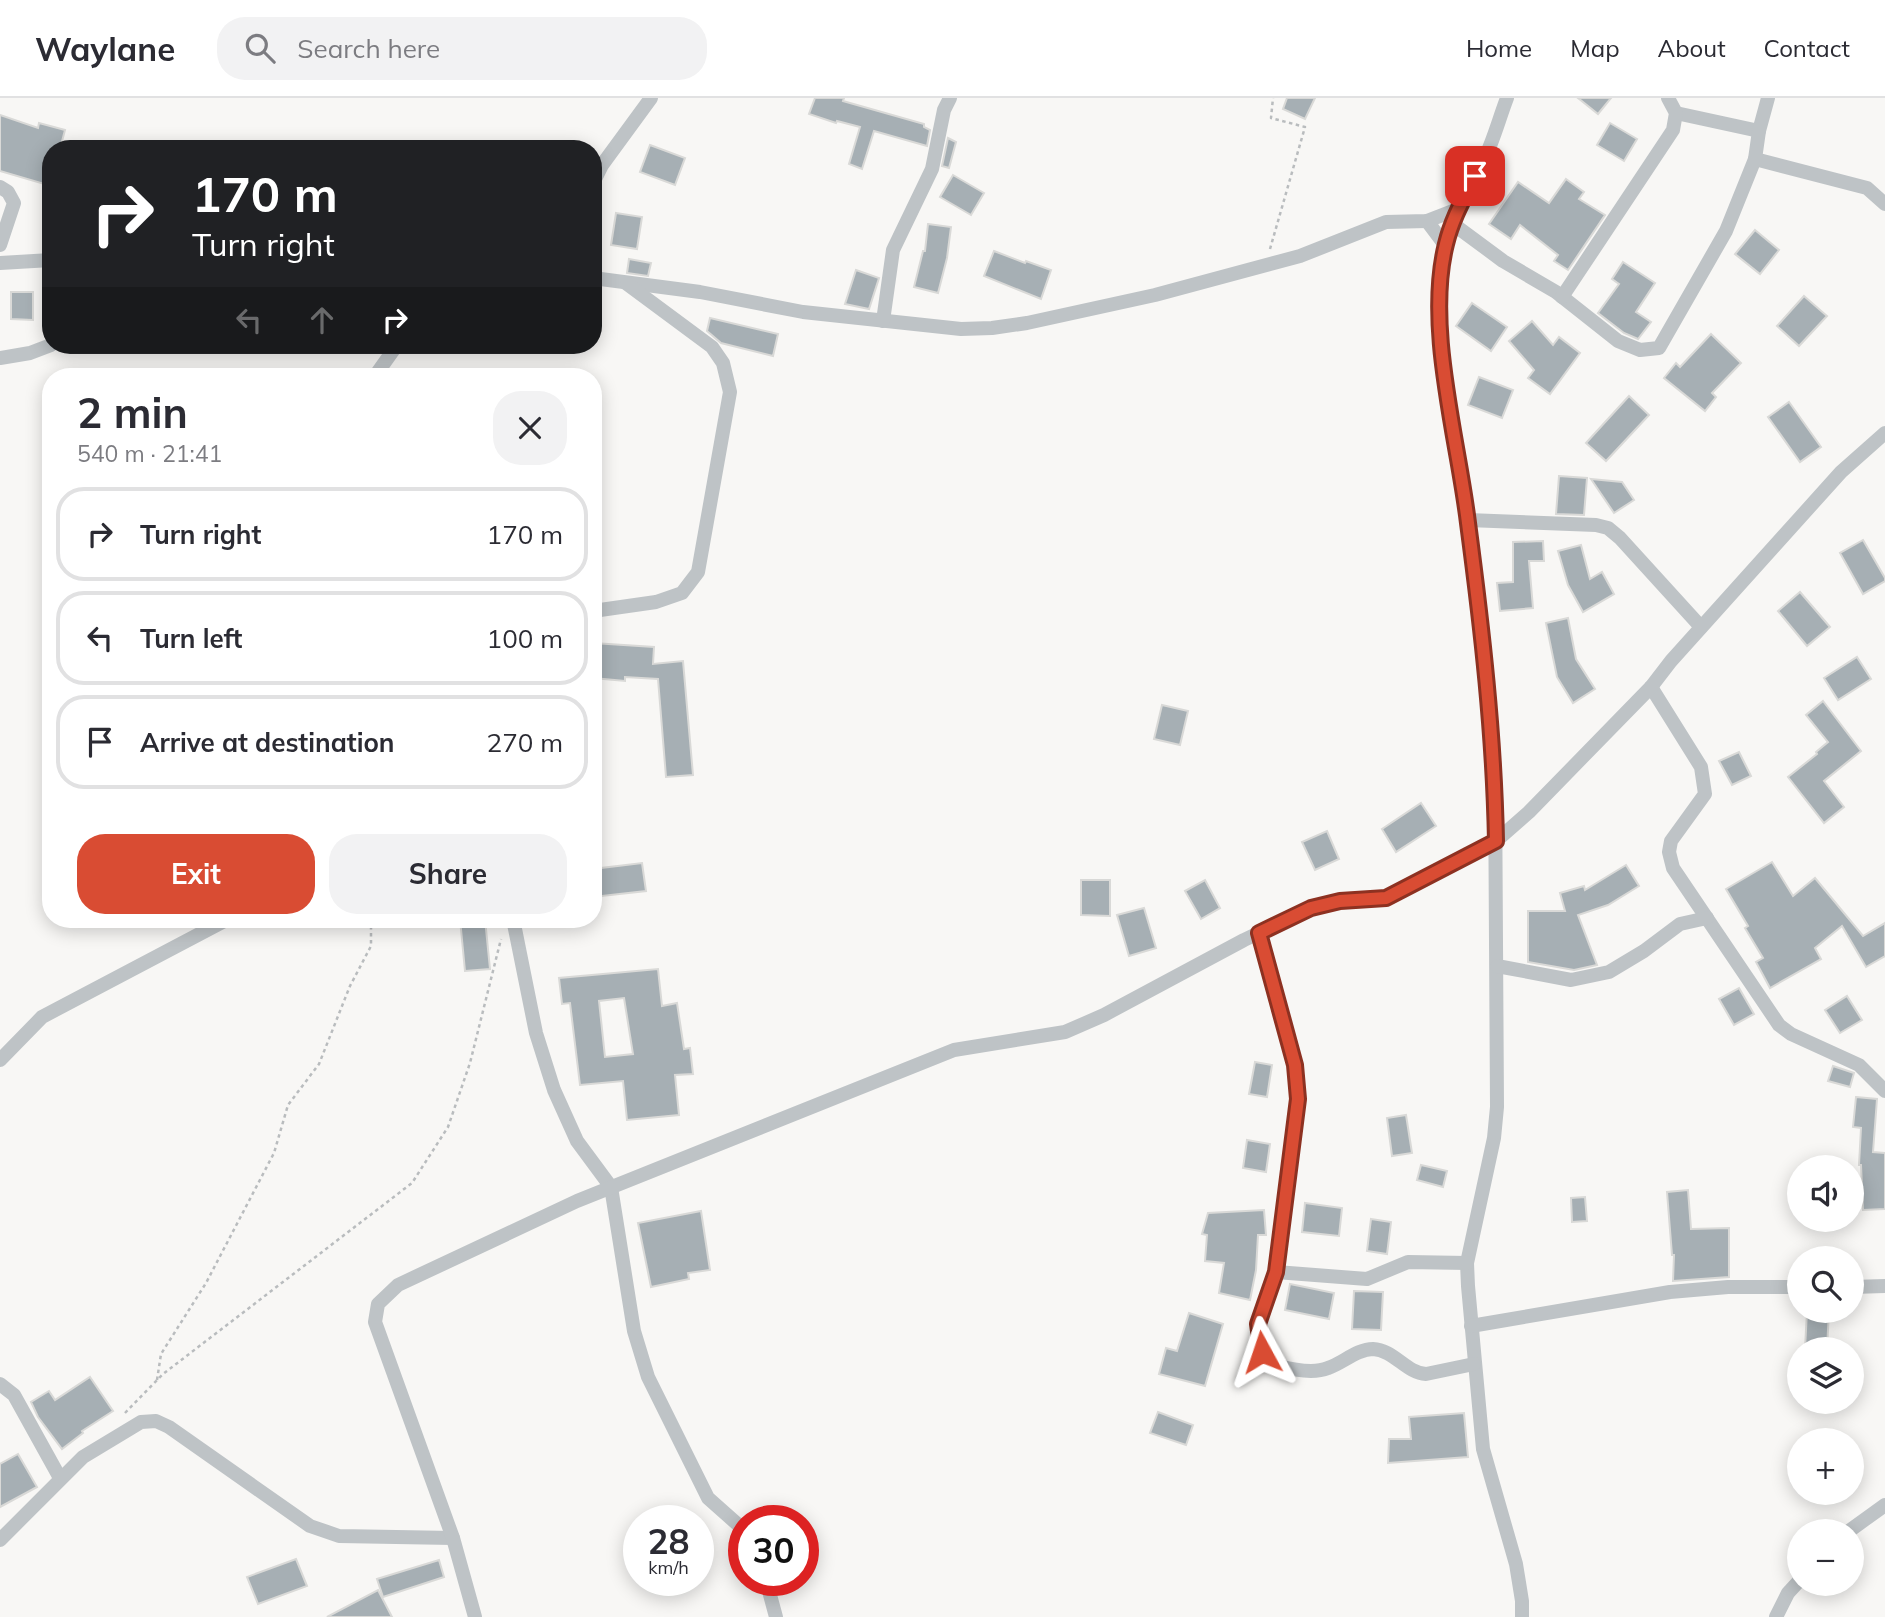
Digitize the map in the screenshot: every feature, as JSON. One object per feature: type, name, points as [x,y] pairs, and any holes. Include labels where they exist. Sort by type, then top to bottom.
[{"type":"street","points":[[602,165],[651,98]]},
{"type":"street","points":[[883,321],[893,250],[932,169],[944,110],[950,98]]},
{"type":"street","points":[[1507,98],[1484,159],[1458,209],[1445,245],[1439,305],[1446,384],[1468,520],[1492,728],[1496,841],[1497,1107],[1494,1138],[1467,1263],[1483,1449],[1516,1564],[1522,1617]]},
{"type":"street","points":[[1562,297],[1673,130],[1676,113],[1668,98]]},
{"type":"street","points":[[1452,224],[1503,261],[1562,297],[1618,341],[1640,350],[1653,351],[1659,348],[1726,231],[1755,159],[1768,98]]},
{"type":"street","points":[[1676,113],[1759,131]]},
{"type":"street","points":[[1755,159],[1867,188],[1885,204]]},
{"type":"street","points":[[0,187],[8,192],[14,203],[0,245]]},
{"type":"street","points":[[602,280],[700,292],[803,313],[961,329],[992,328],[1155,295],[1330,245],[1386,222],[1427,221],[1458,209]]},
{"type":"street","points":[[1427,221],[1445,245]]},
{"type":"street","points":[[0,262],[42,260]]},
{"type":"street","points":[[602,610],[656,602],[682,593],[698,572],[730,392],[723,363],[712,347],[625,284]]},
{"type":"street","points":[[0,358],[42,348]]},
{"type":"street","points":[[474,1617],[453,1538],[375,1322],[378,1304],[398,1285],[577,1201],[954,1050],[1065,1032],[1104,1016],[1311,908],[1340,901],[1386,898],[1496,841],[1542,800],[1651,687],[1840,472],[1885,433]]},
{"type":"street","points":[[1468,520],[1596,525],[1608,528],[1701,627]]},
{"type":"street","points":[[1651,687],[1701,766],[1704,780],[1705,794],[1671,841],[1669,852],[1673,868],[1779,1025],[1791,1034],[1858,1065],[1885,1091]]},
{"type":"street","points":[[1497,966],[1571,980],[1609,972],[1644,951],[1680,924],[1707,918]]},
{"type":"street","points":[[0,1060],[43,1017],[210,928]]},
{"type":"street","points":[[515,928],[536,1033],[554,1090],[577,1141],[611,1187],[634,1331],[648,1377],[708,1498],[728,1516]]},
{"type":"street","points":[[1259,933],[1295,1065],[1298,1099],[1276,1272],[1258,1324],[1265,1360],[1276,1365],[1316,1371],[1327,1369],[1365,1350],[1375,1349],[1387,1352],[1418,1374],[1474,1364]]},
{"type":"street","points":[[1276,1272],[1367,1279],[1408,1262],[1467,1263]]},
{"type":"street","points":[[1864,1287],[1885,1286]]},
{"type":"street","points":[[1471,1325],[1670,1292],[1728,1287],[1787,1287]]},
{"type":"street","points":[[0,1384],[14,1395],[60,1478]]},
{"type":"street","points":[[0,1540],[83,1457],[141,1422],[156,1421],[169,1427],[310,1526],[339,1536],[453,1538]]},
{"type":"street","points":[[1864,1520],[1885,1505]]},
{"type":"street","points":[[770,1596],[776,1617]]},
{"type":"street","points":[[1776,1617],[1787,1596]]},
{"type":"path","points":[[1266,265],[1305,127],[1271,118],[1273,98]]},
{"type":"path","points":[[156,1381],[161,1354],[206,1283],[274,1153],[288,1105],[318,1064],[350,986],[371,946],[371,928]]},
{"type":"path","points":[[118,1420],[156,1381],[412,1183],[449,1127],[470,1063],[503,931]]},
{"type":"building","points":[[815,98],[844,98],[843,101],[924,124],[924,127],[930,130],[927,146],[874,131],[862,169],[849,164],[860,127],[809,114]]},
{"type":"building","points":[[1287,98],[1315,98],[1305,119],[1283,109]]},
{"type":"building","points":[[1578,98],[1611,98],[1598,114]]},
{"type":"building","points":[[0,115],[38,128],[39,123],[65,130],[62,140],[42,140],[42,183],[0,171]]},
{"type":"building","points":[[1610,123],[1637,139],[1624,161],[1597,145]]},
{"type":"building","points":[[948,138],[956,142],[949,168],[942,166]]},
{"type":"building","points":[[650,145],[685,158],[675,185],[640,172]]},
{"type":"building","points":[[953,175],[984,193],[971,215],[940,197]]},
{"type":"building","points":[[1566,179],[1584,192],[1579,199],[1605,215],[1568,270],[1554,261],[1558,255],[1520,225],[1511,239],[1489,224],[1518,182],[1549,203]]},
{"type":"building","points":[[616,213],[642,217],[637,249],[611,245]]},
{"type":"building","points":[[928,224],[951,227],[938,293],[914,287],[925,251]]},
{"type":"building","points":[[1755,230],[1779,250],[1760,274],[1735,254]]},
{"type":"building","points":[[994,251],[1051,270],[1041,299],[984,276]]},
{"type":"building","points":[[629,259],[651,263],[648,276],[627,273]]},
{"type":"building","points":[[1623,262],[1655,283],[1636,312],[1651,322],[1638,339],[1624,333],[1598,313],[1619,284],[1612,279]]},
{"type":"building","points":[[856,270],[879,278],[869,309],[845,304]]},
{"type":"building","points":[[11,292],[33,292],[33,320],[11,319]]},
{"type":"building","points":[[1804,296],[1827,316],[1799,346],[1777,326]]},
{"type":"building","points":[[1472,303],[1507,327],[1491,351],[1456,326]]},
{"type":"building","points":[[710,318],[778,334],[773,356],[721,343],[707,331]]},
{"type":"building","points":[[1532,321],[1553,345],[1559,337],[1580,353],[1550,394],[1528,378],[1534,370],[1509,341]]},
{"type":"building","points":[[1711,334],[1741,363],[1712,393],[1716,397],[1705,411],[1664,378],[1676,363],[1680,367]]},
{"type":"building","points":[[1479,377],[1513,390],[1502,418],[1468,405]]},
{"type":"building","points":[[1629,396],[1649,415],[1606,461],[1586,443]]},
{"type":"building","points":[[1789,402],[1821,447],[1800,462],[1768,417]]},
{"type":"building","points":[[1559,476],[1587,478],[1584,515],[1556,514]]},
{"type":"building","points":[[1591,479],[1622,482],[1634,500],[1614,513]]},
{"type":"building","points":[[1863,540],[1885,581],[1863,594],[1840,553]]},
{"type":"building","points":[[1543,541],[1544,561],[1529,561],[1533,608],[1500,611],[1497,583],[1513,582],[1513,542]]},
{"type":"building","points":[[1581,545],[1590,579],[1602,572],[1614,594],[1583,612],[1568,585],[1558,551]]},
{"type":"building","points":[[1800,592],[1830,627],[1807,646],[1778,611]]},
{"type":"building","points":[[1568,618],[1576,659],[1595,689],[1573,703],[1557,677],[1546,623]]},
{"type":"building","points":[[602,644],[654,647],[653,664],[683,661],[693,775],[666,777],[658,679],[625,677],[625,681],[602,679]]},
{"type":"building","points":[[1857,657],[1871,679],[1838,700],[1824,678]]},
{"type":"building","points":[[1823,701],[1861,751],[1824,781],[1844,807],[1824,823],[1788,777],[1828,742],[1806,715]]},
{"type":"building","points":[[1162,705],[1188,711],[1180,745],[1154,739]]},
{"type":"building","points":[[1739,752],[1751,776],[1732,785],[1719,761]]},
{"type":"building","points":[[1421,803],[1436,826],[1396,852],[1382,829]]},
{"type":"building","points":[[1327,831],[1339,859],[1315,870],[1302,842]]},
{"type":"building","points":[[1772,862],[1793,896],[1815,878],[1863,936],[1885,923],[1885,956],[1866,967],[1842,926],[1815,948],[1821,959],[1770,988],[1756,962],[1763,958],[1726,889]]},
{"type":"building","points":[[642,863],[646,891],[602,896],[602,868]]},
{"type":"building","points":[[1626,865],[1639,886],[1608,905],[1578,915],[1597,965],[1574,970],[1528,962],[1528,911],[1565,911],[1560,893],[1584,886],[1585,890]]},
{"type":"building","points":[[1081,880],[1110,880],[1110,916],[1081,915]]},
{"type":"building","points":[[1205,880],[1220,908],[1201,919],[1185,891]]},
{"type":"building","points":[[1144,908],[1156,948],[1129,956],[1117,915]]},
{"type":"building","points":[[461,928],[486,928],[490,969],[465,971]]},
{"type":"building","points":[[658,969],[662,1006],[677,1003],[684,1049],[690,1048],[693,1074],[675,1075],[679,1115],[627,1120],[623,1081],[580,1085],[570,1003],[562,1004],[559,978]],"holes":[[[624,998],[633,1054],[605,1057],[599,1001]]]},
{"type":"building","points":[[1739,988],[1754,1014],[1734,1025],[1719,999]]},
{"type":"building","points":[[1847,996],[1862,1020],[1840,1033],[1825,1010]]},
{"type":"building","points":[[1255,1062],[1272,1065],[1267,1097],[1249,1094]]},
{"type":"building","points":[[1833,1066],[1854,1073],[1850,1087],[1828,1081]]},
{"type":"building","points":[[1856,1097],[1877,1099],[1873,1152],[1885,1153],[1885,1209],[1864,1210],[1864,1155],[1860,1155],[1861,1128],[1853,1127]]},
{"type":"building","points":[[1406,1115],[1412,1153],[1392,1156],[1387,1118]]},
{"type":"building","points":[[1247,1140],[1270,1144],[1266,1172],[1243,1168]]},
{"type":"building","points":[[1421,1165],[1447,1171],[1443,1187],[1417,1180]]},
{"type":"building","points":[[1688,1190],[1691,1229],[1729,1228],[1729,1277],[1673,1281],[1674,1255],[1667,1192]]},
{"type":"building","points":[[1585,1197],[1587,1221],[1572,1222],[1571,1198]]},
{"type":"building","points":[[1305,1203],[1342,1208],[1339,1236],[1302,1232]]},
{"type":"building","points":[[1264,1210],[1266,1235],[1258,1235],[1256,1270],[1250,1300],[1219,1293],[1224,1263],[1205,1261],[1207,1235],[1202,1234],[1208,1213]]},
{"type":"building","points":[[701,1211],[710,1270],[688,1273],[689,1279],[651,1287],[638,1223]]},
{"type":"building","points":[[1371,1219],[1391,1222],[1387,1254],[1367,1251]]},
{"type":"building","points":[[1290,1284],[1334,1293],[1329,1319],[1285,1310]]},
{"type":"building","points":[[1354,1291],[1383,1292],[1381,1330],[1352,1329]]},
{"type":"building","points":[[1189,1313],[1223,1324],[1205,1386],[1159,1374],[1166,1348],[1177,1351]]},
{"type":"building","points":[[1806,1323],[1828,1323],[1828,1337],[1806,1337]]},
{"type":"building","points":[[90,1377],[113,1411],[82,1431],[83,1433],[62,1449],[38,1417],[31,1402],[49,1391],[55,1400]]},
{"type":"building","points":[[1158,1412],[1193,1425],[1186,1445],[1150,1433]]},
{"type":"building","points":[[1464,1413],[1468,1457],[1388,1463],[1389,1439],[1411,1439],[1409,1417]]},
{"type":"building","points":[[18,1454],[37,1487],[0,1507],[0,1464]]},
{"type":"building","points":[[296,1559],[307,1586],[258,1604],[247,1577]]},
{"type":"building","points":[[439,1560],[444,1577],[383,1597],[377,1579]]},
{"type":"building","points":[[378,1590],[392,1617],[327,1617]]},
{"type":"route","points":[[1262,1352],[1258,1324],[1276,1272],[1298,1099],[1295,1065],[1259,933],[1311,908],[1340,901],[1386,898],[1496,841],[1492,728],[1468,520],[1446,384],[1439,305],[1445,245],[1458,209],[1475,176]]}]
